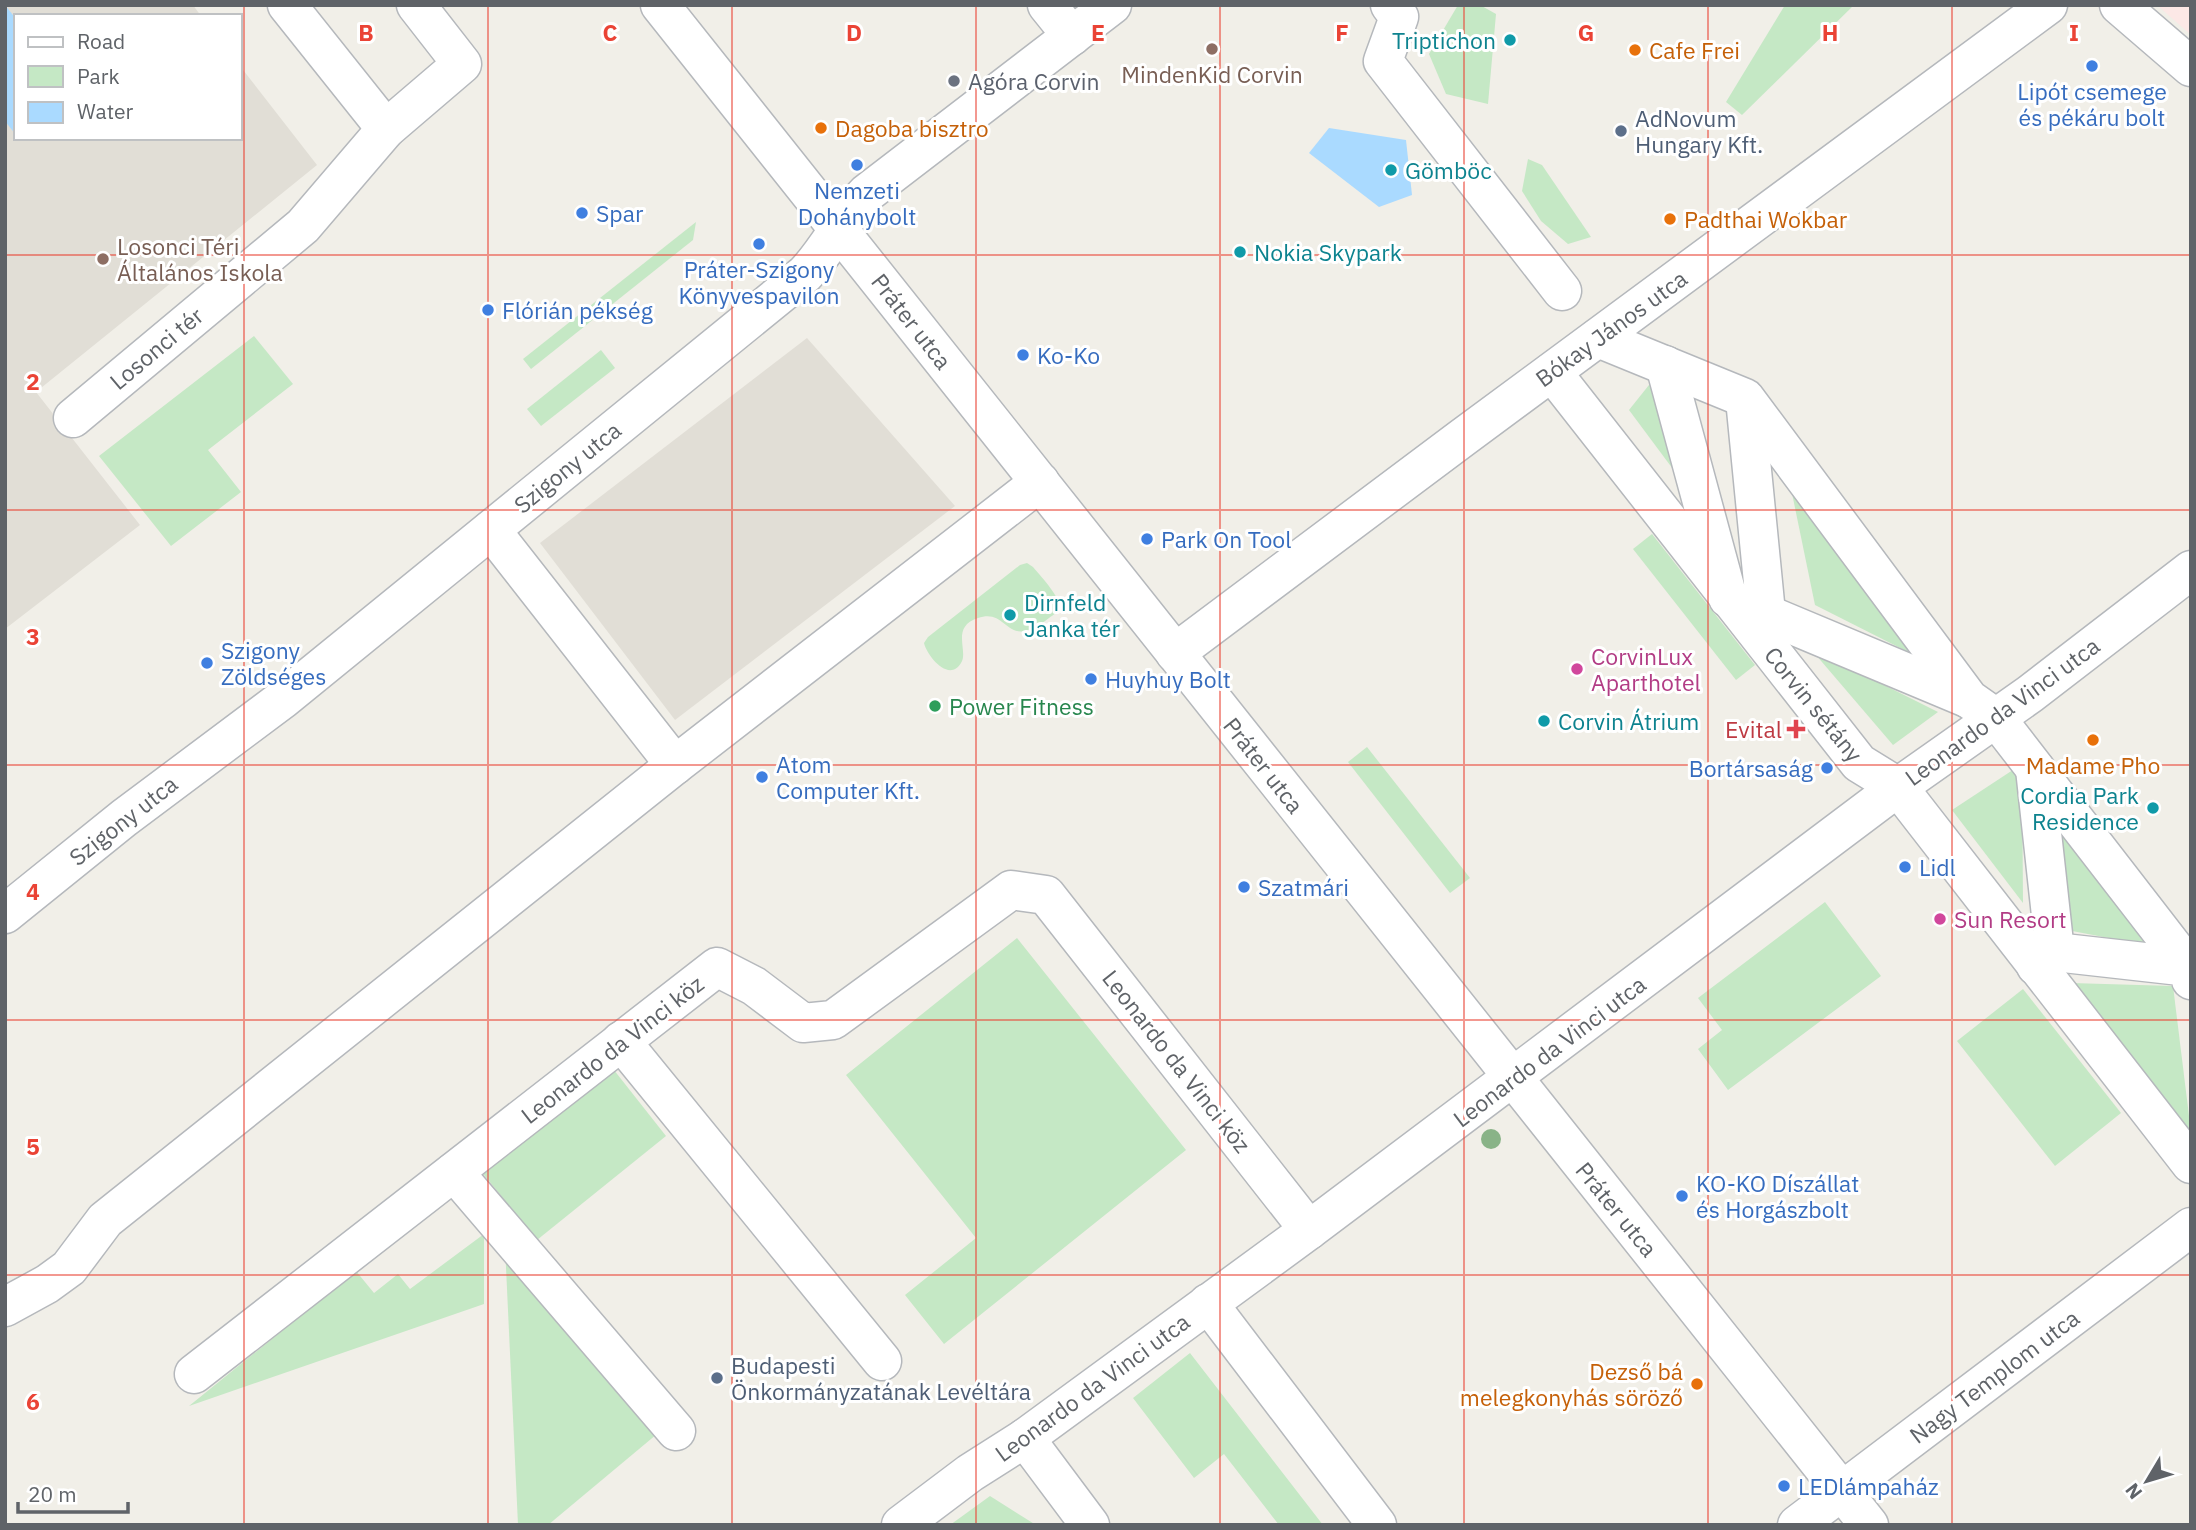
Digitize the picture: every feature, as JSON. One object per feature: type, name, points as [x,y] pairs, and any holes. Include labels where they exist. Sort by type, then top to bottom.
[{"type":"street","points":[[287,5],[386,129]]},
{"type":"street","name":"Losonci tér","points":[[73,418],[303,226],[386,129],[462,64],[416,5]]},
{"type":"street","points":[[1047,5],[1072,37]]},
{"type":"street","name":"Szigony utca","points":[[5,914],[124,818],[283,699],[805,274],[821,257],[854,206],[867,193],[1112,5]]},
{"type":"street","points":[[1390,5],[1399,17],[1383,61],[1562,291]]},
{"type":"street","name":"Bókay János utca","points":[[1175,653],[1421,453],[1462,438],[2049,5]]},
{"type":"street","points":[[2119,5],[2191,67]]},
{"type":"street","name":"Práter utca","points":[[672,10],[840,229],[1175,653],[1869,1525]]},
{"type":"street","points":[[1598,338],[1745,398]]},
{"type":"street","name":"Corvin sétány","points":[[1665,365],[1728,598]]},
{"type":"street","name":"Corvin sétány","points":[[1552,372],[1859,763],[1898,787],[2045,959],[2191,1164]]},
{"type":"street","name":"Corvin sétány","points":[[1745,398],[1766,613]]},
{"type":"street","name":"Corvin sétány","points":[[1745,398],[1982,708],[2035,768],[2190,973]]},
{"type":"street","points":[[5,1307],[47,1284],[69,1268],[106,1220],[675,765],[1040,482]]},
{"type":"street","points":[[491,530],[675,765]]},
{"type":"street","name":"Leonardo da Vinci utca","points":[[901,1525],[970,1473],[1025,1438],[1513,1079],[1898,787],[1982,708],[2030,695],[2191,570]]},
{"type":"street","name":"Corvin sétány","points":[[1728,598],[1982,708]]},
{"type":"street","points":[[2035,768],[2045,959]]},
{"type":"street","name":"Leonardo da Vinci köz","points":[[194,1374],[717,967],[754,986],[803,1023],[833,1020],[1011,890],[1046,895],[1309,1230]]},
{"type":"street","name":"Corvin sétány","points":[[2045,959],[2190,973]]},
{"type":"street","points":[[621,1041],[882,1361]]},
{"type":"street","points":[[454,1172],[676,1431]]},
{"type":"street","name":"Nagy Templom utca","points":[[1797,1525],[2191,1227]]},
{"type":"street","points":[[1208,1303],[1377,1525]]},
{"type":"street","points":[[1025,1438],[1090,1525]]},
{"type":"shaded area","name":"Losonci Téri Általános Iskola","points":[[5,5],[193,5],[200,14],[14,14],[14,140],[242,140],[242,69],[317,165],[36,392],[140,525],[5,629]]},
{"type":"shaded area","points":[[2157,5],[2191,5],[2191,35]]},
{"type":"shaded area","points":[[807,338],[955,506],[675,720],[540,543]]},
{"type":"green space","points":[[1458,5],[1480,5],[1496,14],[1488,104],[1446,94],[1429,54]]},
{"type":"green space","points":[[1785,5],[1854,5],[1742,115],[1726,102]]},
{"type":"green space","points":[[1528,159],[1542,165],[1591,237],[1568,244],[1541,221],[1522,191]]},
{"type":"green space","points":[[696,222],[693,240],[531,369],[523,359]]},
{"type":"green space","points":[[254,336],[293,384],[208,450],[241,492],[171,546],[99,456]]},
{"type":"green space","points":[[601,350],[615,368],[541,426],[527,409]]},
{"type":"green space","points":[[1657,375],[1690,492],[1629,410]]},
{"type":"green space","points":[[1787,469],[1918,657],[1815,605]]},
{"type":"green space","points":[[1652,534],[1755,665],[1736,680],[1633,549]]},
{"type":"green space","points":[[1027,563],[1053,592],[1059,602],[1057,612],[1034,628],[1023,631],[1015,630],[996,618],[978,618],[970,622],[962,633],[961,663],[951,670],[939,665],[924,643],[928,637],[1020,565]]},
{"type":"green space","points":[[1810,648],[1938,712],[1893,745]]},
{"type":"green space","points":[[1367,747],[1470,878],[1450,893],[1348,762]]},
{"type":"green space","points":[[2022,764],[2023,903],[1952,810]]},
{"type":"green space","points":[[2048,797],[2166,949],[2067,930]]},
{"type":"green space","points":[[1825,902],[1881,976],[1728,1090],[1698,1049],[1722,1030],[1698,998]]},
{"type":"green space","points":[[1017,938],[1186,1150],[944,1344],[905,1295],[976,1238],[846,1075]]},
{"type":"green space","points":[[2071,983],[2173,986],[2191,1132]]},
{"type":"green space","points":[[2023,989],[2121,1113],[2055,1166],[1957,1041]]},
{"type":"green space","points":[[610,1065],[666,1136],[537,1240],[480,1170]]},
{"type":"green space","points":[[484,1234],[484,1304],[189,1406],[356,1271],[374,1293],[398,1274],[410,1289]]},
{"type":"green space","points":[[505,1246],[663,1429],[548,1525],[518,1525]]},
{"type":"green space","points":[[1190,1353],[1323,1525],[1279,1525],[1224,1454],[1194,1478],[1133,1398]]},
{"type":"green space","points":[[990,1496],[1036,1525],[950,1525]]},
{"type":"water","points":[[5,5],[14,16],[14,132],[5,121]]},
{"type":"water","points":[[1329,128],[1406,140],[1412,195],[1379,207],[1309,153]]},
{"type":"place","name":"Triptichon","points":[[1510,40]]},
{"type":"place","name":"MindenKid Corvin","points":[[1212,49]]},
{"type":"place","name":"Cafe Frei","points":[[1635,50]]},
{"type":"place","name":"Lipót csemege és pékáru bolt","points":[[2092,66]]},
{"type":"place","name":"Agóra Corvin","points":[[954,81]]},
{"type":"place","name":"Dagoba bisztro","points":[[821,128]]},
{"type":"place","name":"AdNovum Hungary Kft.","points":[[1621,131]]},
{"type":"place","name":"Nemzeti Dohánybolt","points":[[857,165]]},
{"type":"place","name":"Gömböc","points":[[1391,170]]},
{"type":"place","name":"Spar","points":[[582,213]]},
{"type":"place","name":"Padthai Wokbar","points":[[1670,219]]},
{"type":"place","name":"Práter-Szigony Könyvespavilon","points":[[759,244]]},
{"type":"place","name":"Nokia Skypark","points":[[1240,252]]},
{"type":"place","name":"Losonci Téri Általános Iskola","points":[[103,259]]},
{"type":"place","name":"Flórián pékség","points":[[488,310]]},
{"type":"place","name":"Ko-Ko","points":[[1023,355]]},
{"type":"place","name":"Park On Tool","points":[[1147,539]]},
{"type":"place","name":"Dirnfeld Janka tér","points":[[1010,615]]},
{"type":"place","name":"Szigony Zöldséges","points":[[207,663]]},
{"type":"place","name":"CorvinLux Aparthotel","points":[[1577,669]]},
{"type":"place","name":"Huyhuy Bolt","points":[[1091,679]]},
{"type":"place","name":"Power Fitness","points":[[935,706]]},
{"type":"place","name":"Corvin Átrium","points":[[1544,721]]},
{"type":"place","name":"Evital","points":[[1796,729]]},
{"type":"place","name":"Madame Pho","points":[[2093,740]]},
{"type":"place","name":"Bortársaság","points":[[1827,768]]},
{"type":"place","name":"Atom Computer Kft.","points":[[762,777]]},
{"type":"place","name":"Cordia Park Residence","points":[[2153,808]]},
{"type":"place","name":"Lidl","points":[[1905,867]]},
{"type":"place","name":"Szatmári","points":[[1244,887]]},
{"type":"place","name":"Sun Resort","points":[[1940,919]]},
{"type":"place","name":"KO-KO Díszállat és Horgászbolt","points":[[1682,1196]]},
{"type":"place","name":"Budapesti Önkormányzatának Levéltára","points":[[717,1378]]},
{"type":"place","name":"Dezső bá melegkonyhás söröző","points":[[1697,1384]]},
{"type":"place","name":"LEDlámpaház","points":[[1784,1486]]}]
